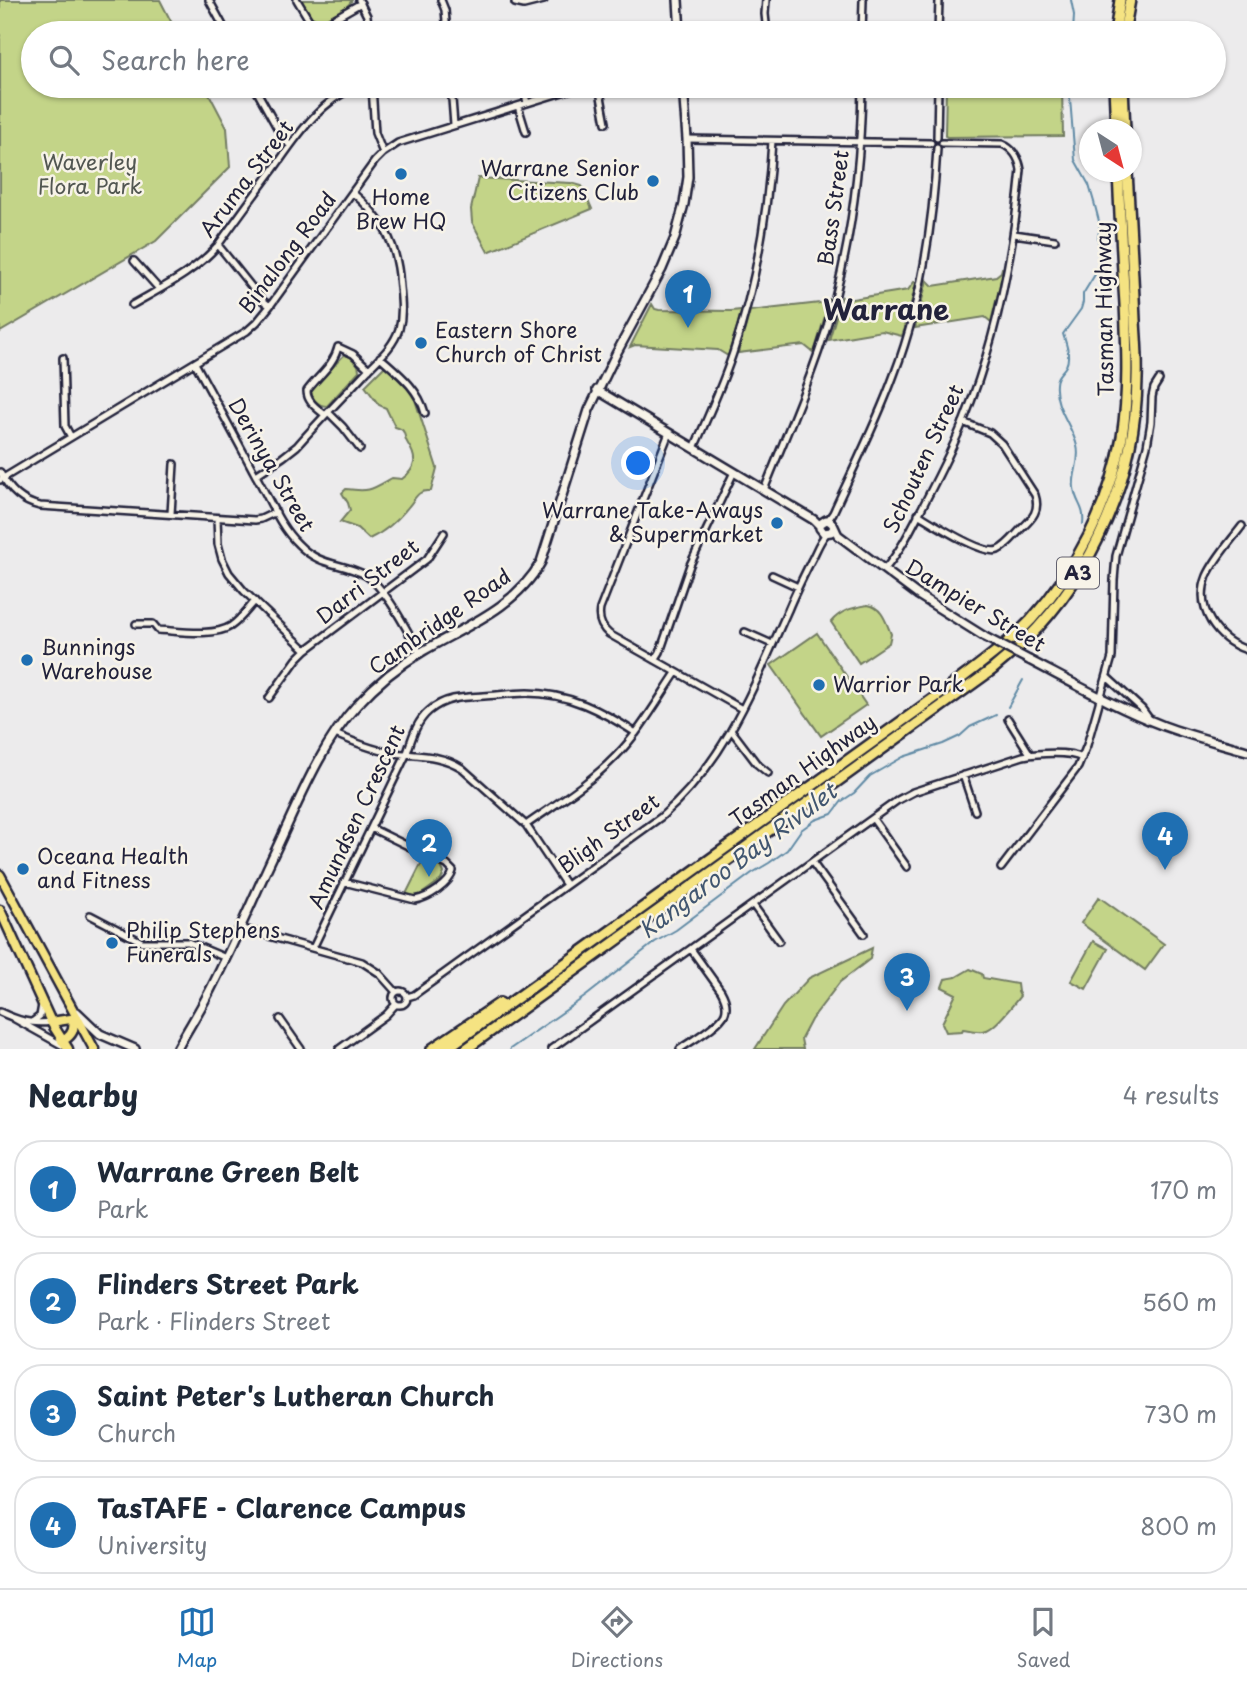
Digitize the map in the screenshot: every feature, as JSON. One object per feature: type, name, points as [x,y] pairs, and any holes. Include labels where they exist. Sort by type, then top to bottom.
[{"type":"highway","points":[[1117,21],[1120,0]]},
{"type":"highway","points":[[1126,21],[1130,0]]},
{"type":"highway","points":[[1115,98],[1116,119]]},
{"type":"highway","points":[[1124,98],[1124,119]]},
{"type":"highway","name":"Tasman Highway","points":[[446,1049],[987,659],[1030,621],[1069,570],[1086,542],[1114,471],[1122,436],[1128,370],[1119,182]]},
{"type":"highway","name":"Tasman Highway","points":[[469,1049],[993,669],[1025,641],[1059,601],[1100,535],[1117,494],[1135,416],[1137,379],[1127,182]]},
{"type":"highway","points":[[432,1049],[618,925]]},
{"type":"main road","points":[[678,0],[679,21]]},
{"type":"main road","name":"Cambridge Road","points":[[177,1047],[206,998],[321,757],[343,721],[371,691],[420,653],[512,598],[535,573],[597,390],[670,252],[680,222],[687,185],[684,98]]},
{"type":"main road","name":"Dampier Street","points":[[597,390],[827,526],[884,571],[985,637],[1150,720],[1247,751]]},
{"type":"main road","points":[[0,875],[64,994],[81,1020],[94,1049]]},
{"type":"main road","points":[[0,910],[63,1045],[74,1028],[74,1022],[81,1020]]},
{"type":"main road","points":[[51,1022],[81,1020],[108,1038],[135,1049]]},
{"type":"street","points":[[209,0],[220,21]]},
{"type":"street","points":[[298,0],[311,21]]},
{"type":"street","points":[[441,0],[446,21]]},
{"type":"street","points":[[516,3],[528,5],[544,0]]},
{"type":"street","points":[[766,0],[766,21]]},
{"type":"street","points":[[862,21],[863,0]]},
{"type":"street","points":[[938,21],[939,0]]},
{"type":"street","points":[[330,21],[360,2],[368,21]]},
{"type":"street","points":[[261,98],[290,146]]},
{"type":"street","name":"Aruma Street","points":[[132,305],[196,267],[218,245],[318,111],[336,98]]},
{"type":"street","points":[[373,98],[375,133],[383,153]]},
{"type":"street","points":[[452,98],[454,125]]},
{"type":"street","points":[[526,98],[527,103]]},
{"type":"street","name":"Binalong Road","points":[[2,479],[71,437],[82,434],[247,331],[270,306],[383,153],[398,143],[543,98]]},
{"type":"street","points":[[601,98],[606,123]]},
{"type":"street","name":"Bass Street","points":[[764,490],[817,353],[834,301],[850,229],[860,142],[862,98]]},
{"type":"street","points":[[827,526],[878,418],[909,331],[928,248],[934,199],[937,145],[933,139],[937,138],[937,98]]},
{"type":"street","points":[[518,106],[526,132]]},
{"type":"street","points":[[687,139],[937,145]]},
{"type":"street","points":[[695,448],[718,395],[745,313],[764,218],[772,141]]},
{"type":"street","name":"Schouten Street","points":[[884,571],[892,562],[941,471],[963,422],[995,324],[1014,234],[1021,170],[1017,157],[1002,145],[937,145]]},
{"type":"street","points":[[256,475],[290,452],[394,340],[401,316],[393,244],[372,212],[353,193]]},
{"type":"street","points":[[1014,234],[1055,240]]},
{"type":"street","points":[[218,245],[262,300],[270,306]]},
{"type":"street","points":[[134,261],[159,289]]},
{"type":"street","points":[[360,449],[343,427],[310,401],[307,390],[332,362],[338,347],[353,354],[369,369]]},
{"type":"street","points":[[380,357],[403,377],[418,394],[426,409]]},
{"type":"street","points":[[63,358],[65,426],[71,437]]},
{"type":"street","name":"Derinya Street","points":[[195,363],[291,537],[306,552],[322,561],[363,574],[373,581],[383,592],[420,653]]},
{"type":"street","points":[[1001,868],[1037,823],[1082,758],[1114,646],[1116,556],[1150,437],[1152,397],[1159,380]]},
{"type":"street","points":[[918,514],[989,552],[1005,545],[1036,512],[1038,503],[1035,495],[1006,448],[990,433],[963,422]]},
{"type":"street","points":[[669,433],[599,613],[601,625],[607,632],[742,709]]},
{"type":"street","points":[[171,514],[174,464]]},
{"type":"street","points":[[0,472],[10,488],[32,505],[258,520],[276,512]]},
{"type":"street","points":[[656,660],[690,565],[734,472]]},
{"type":"street","name":"Darri Street","points":[[217,518],[218,544],[225,567],[233,579],[306,650]]},
{"type":"street","name":"Bligh Street","points":[[407,997],[414,995],[674,806],[707,770],[732,731],[827,526]]},
{"type":"street","points":[[1242,526],[1212,567],[1206,578],[1204,594],[1207,612],[1215,628],[1231,643],[1247,650]]},
{"type":"street","name":"Darri Street","points":[[269,698],[306,650],[427,559],[444,533]]},
{"type":"street","points":[[772,575],[798,587]]},
{"type":"street","points":[[136,624],[153,624],[158,630],[220,631],[235,623],[255,601]]},
{"type":"street","points":[[745,632],[772,644]]},
{"type":"street","points":[[526,825],[605,767],[636,733],[676,673]]},
{"type":"street","points":[[1107,677],[1142,709],[1150,720]]},
{"type":"street","name":"Amundsen Crescent","points":[[313,948],[407,753],[415,729],[427,713],[448,700],[527,693],[562,697],[597,708],[636,733]]},
{"type":"street","points":[[1008,719],[1030,754]]},
{"type":"street","points":[[732,731],[757,764],[768,773]]},
{"type":"street","points":[[335,734],[370,747],[395,753],[443,758],[457,764],[526,825],[566,885]]},
{"type":"street","points":[[551,1049],[898,800],[913,792],[1030,754],[1072,755],[1082,758]]},
{"type":"street","points":[[963,775],[975,811]]},
{"type":"street","points":[[873,819],[907,867]]},
{"type":"street","points":[[371,828],[447,865],[453,871]]},
{"type":"street","points":[[813,862],[864,934]]},
{"type":"street","points":[[453,871],[461,869]]},
{"type":"street","points":[[344,881],[418,900],[447,882],[453,871]]},
{"type":"street","points":[[752,905],[779,941]]},
{"type":"street","points":[[90,915],[142,942],[188,942],[226,958]]},
{"type":"street","points":[[240,928],[362,962],[379,973],[396,992]]},
{"type":"street","points":[[680,1049],[720,1020],[727,1006],[721,991],[691,949]]},
{"type":"street","points":[[339,1049],[386,1015],[396,1004],[406,1001],[407,997],[402,991],[396,992]]},
{"type":"street","points":[[396,992],[393,999],[396,1004]]},
{"type":"street","points":[[29,1023],[42,1014],[40,998]]},
{"type":"street","points":[[0,1012],[63,1045]]},
{"type":"street","points":[[13,1018],[29,1023],[51,1022]]},
{"type":"street","points":[[280,1019],[301,1049]]},
{"type":"green space","name":"Waverley Flora Park","points":[[0,0],[160,0],[171,21],[21,21],[21,98],[211,98],[227,128],[230,167],[156,241],[0,332]]},
{"type":"green space","points":[[301,0],[352,0],[335,15],[318,20],[310,16]]},
{"type":"green space","points":[[946,98],[1062,98],[1063,136],[945,136]]},
{"type":"green space","points":[[478,178],[571,183],[582,186],[592,209],[488,252],[472,222],[471,209]]},
{"type":"green space","points":[[1002,268],[991,322],[985,317],[915,328],[927,280],[933,286],[996,276]]},
{"type":"green space","points":[[914,282],[902,336],[882,331],[829,340],[842,297],[846,300],[908,290]]},
{"type":"green space","points":[[830,299],[814,353],[804,345],[738,353],[750,311],[820,303]]},
{"type":"green space","points":[[652,304],[659,310],[742,310],[728,356],[718,350],[635,345],[630,347]]},
{"type":"green space","points":[[344,355],[354,360],[359,371],[327,406],[321,405],[313,398],[312,389]]},
{"type":"green space","points":[[385,366],[415,400],[437,468],[431,491],[418,494],[396,521],[369,539],[357,528],[340,522],[350,510],[342,493],[346,489],[370,489],[392,478],[402,479],[411,471],[414,463],[403,431],[395,427],[386,408],[379,405],[365,386]]},
{"type":"green space","points":[[868,605],[880,612],[891,634],[889,643],[859,663],[831,622],[847,610]]},
{"type":"green space","name":"Warrior Park","points":[[817,633],[866,705],[821,736],[771,665]]},
{"type":"green space","points":[[424,858],[441,866],[444,873],[441,880],[420,895],[406,894]]},
{"type":"green space","points":[[1099,897],[1164,944],[1145,970],[1081,923]]},
{"type":"green space","points":[[1093,941],[1108,949],[1086,989],[1071,981]]},
{"type":"green space","points":[[872,948],[870,959],[840,982],[811,1020],[801,1039],[803,1049],[755,1049],[783,1006],[809,978]]},
{"type":"green space","points":[[970,969],[982,974],[983,978],[1017,984],[1020,996],[1000,1020],[987,1030],[963,1029],[946,1032],[942,1023],[956,994],[942,987],[945,979],[956,977]]},
{"type":"waterway","name":"Kangaroo Bay Rivulet","points":[[1071,0],[1074,21]]},
{"type":"waterway","name":"Kangaroo Bay Rivulet","points":[[1070,98],[1075,160],[1089,185],[1094,202],[1100,225],[1098,238],[1101,255],[1099,268],[1083,294],[1081,309],[1063,334],[1068,358],[1056,381],[1060,408],[1077,446],[1074,488],[1083,513],[1083,524]]},
{"type":"waterway","name":"Kangaroo Bay Rivulet","points":[[1008,707],[1023,680]]},
{"type":"waterway","name":"Kangaroo Bay Rivulet","points":[[510,1049],[586,996],[655,942],[676,930],[787,850],[801,830],[815,820],[832,814],[842,801],[870,776],[903,757],[960,736],[970,727],[996,715]]},
{"type":"place","name":"Home Brew HQ","points":[[401,174]]},
{"type":"place","name":"Warrane Senior Citizens Club","points":[[653,181]]},
{"type":"place","name":"Warrane Green Belt","points":[[688,328]]},
{"type":"place","name":"Eastern Shore Church of Christ","points":[[421,343]]},
{"type":"place","name":"Warrane Take-Aways & Supermarket","points":[[777,523]]},
{"type":"place","name":"Bunnings Warehouse","points":[[27,660]]},
{"type":"place","name":"Warrior Park","points":[[819,685]]},
{"type":"place","name":"Oceana Health and Fitness","points":[[23,869]]},
{"type":"place","name":"TasTAFE - Clarence Campus","points":[[1165,870]]},
{"type":"place","name":"Flinders Street Park","points":[[429,877]]},
{"type":"place","name":"Philip Stephens Funerals","points":[[112,943]]},
{"type":"place","name":"Saint Peter's Lutheran Church","points":[[907,1011]]},
{"type":"district","name":"Warrane","points":[[886,310]]}]
